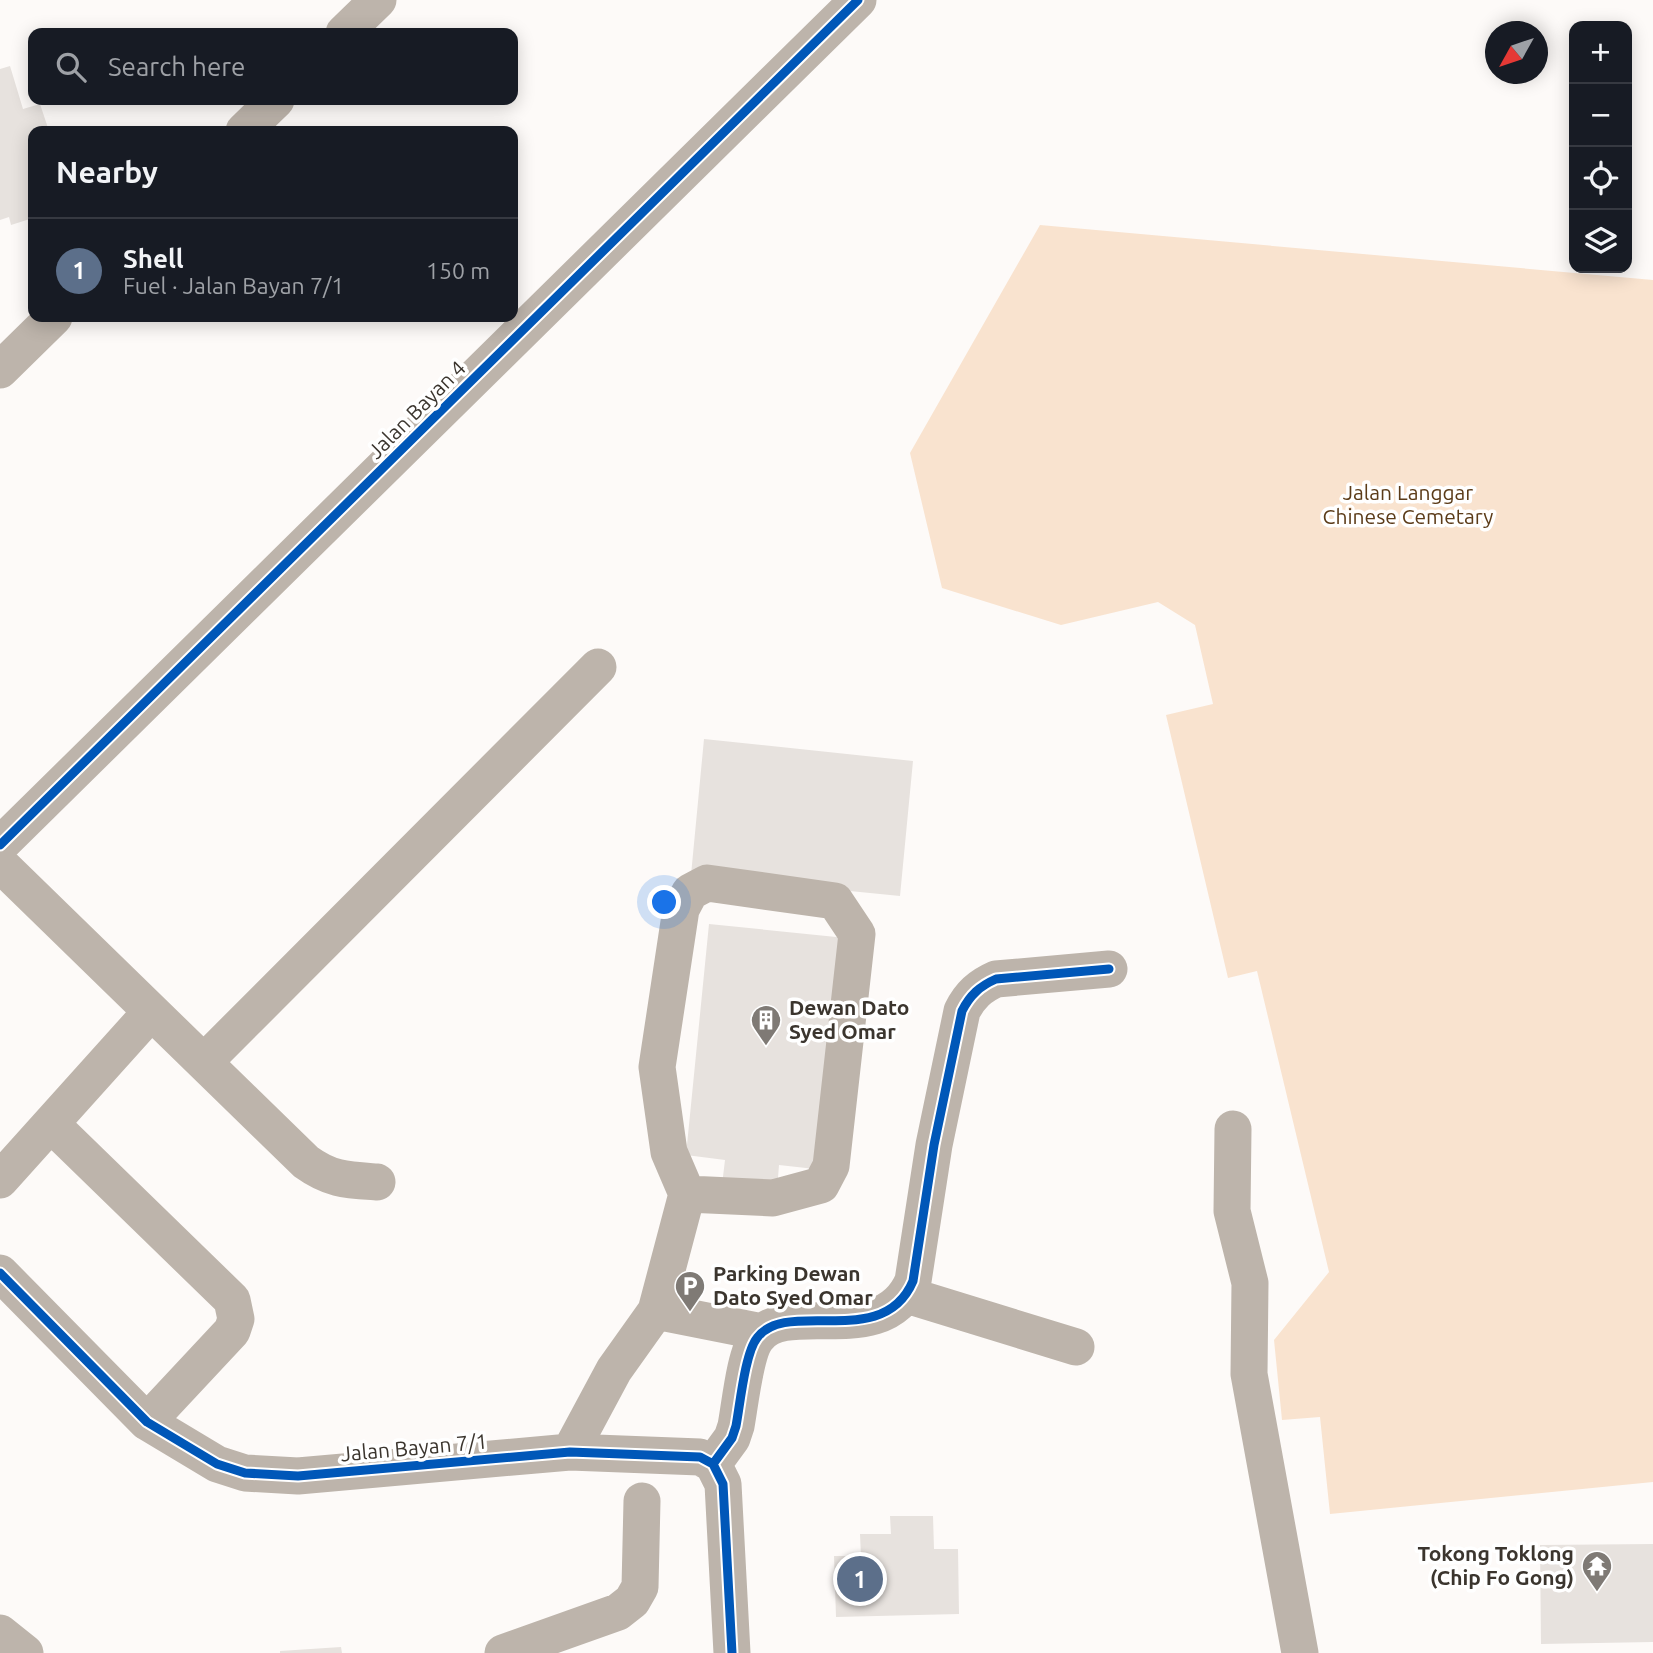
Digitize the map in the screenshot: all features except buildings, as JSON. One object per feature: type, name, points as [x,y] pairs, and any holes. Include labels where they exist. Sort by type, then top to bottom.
[{"type":"street","points":[[349,28],[378,0]]},
{"type":"street","name":"Jalan Bayan 4","points":[[0,845],[858,0]]},
{"type":"street","points":[[249,126],[271,105]]},
{"type":"street","points":[[0,370],[49,322]]},
{"type":"street","points":[[204,1062],[598,667]]},
{"type":"street","points":[[0,864],[314,1168],[339,1180],[377,1182]]},
{"type":"street","points":[[570,1452],[614,1370],[656,1311],[687,1194],[668,1152],[657,1068],[681,909],[690,892],[707,883],[835,901],[857,934],[831,1166],[821,1185],[773,1198],[687,1194]]},
{"type":"street","points":[[732,1653],[723,1484],[713,1464],[732,1438],[736,1426],[752,1347],[762,1332],[776,1323],[863,1319],[888,1310],[907,1295],[913,1281],[946,1085],[962,1011],[967,1000],[996,978],[1109,969]]},
{"type":"street","points":[[0,1180],[151,1013]]},
{"type":"street","points":[[51,1124],[232,1300],[236,1319],[232,1331],[148,1422]]},
{"type":"street","points":[[1233,1129],[1232,1211],[1250,1283],[1249,1374],[1300,1653]]},
{"type":"street","name":"Jalan Bayan 7/1","points":[[0,1273],[148,1422],[217,1464],[245,1473],[298,1476],[570,1452],[691,1456],[700,1457],[713,1464]]},
{"type":"street","points":[[907,1295],[1076,1347]]},
{"type":"street","points":[[656,1311],[762,1332]]},
{"type":"street","points":[[503,1653],[618,1612],[632,1601],[640,1587],[642,1501]]},
{"type":"street","points":[[0,1633],[25,1653]]},
{"type":"green space","name":"Jalan Langgar Chinese Cemetary","points":[[1040,225],[1653,280],[1653,1482],[1330,1514],[1320,1417],[1282,1420],[1274,1340],[1329,1272],[1257,971],[1228,978],[1166,715],[1213,704],[1195,625],[1158,602],[1061,625],[942,588],[910,453]]},
{"type":"cycle path","points":[[0,845],[858,0]]},
{"type":"cycle path","points":[[713,1464],[732,1438],[746,1367],[757,1338],[771,1327],[790,1322],[858,1319],[880,1314],[899,1302],[913,1281],[934,1145],[962,1011],[968,1000],[980,988],[996,979],[1109,969]]},
{"type":"cycle path","points":[[0,1273],[147,1422],[217,1464],[245,1473],[298,1476],[570,1452],[700,1457],[713,1464],[723,1484],[732,1653]]},
{"type":"place","name":"Dewan Dato Syed Omar","points":[[766,1047]]},
{"type":"place","name":"Parking Dewan Dato Syed Omar","points":[[690,1313]]},
{"type":"place","name":"Shell","points":[[860,1579]]},
{"type":"place","name":"Tokong Toklong (Chip Fo Gong)","points":[[1597,1593]]}]
